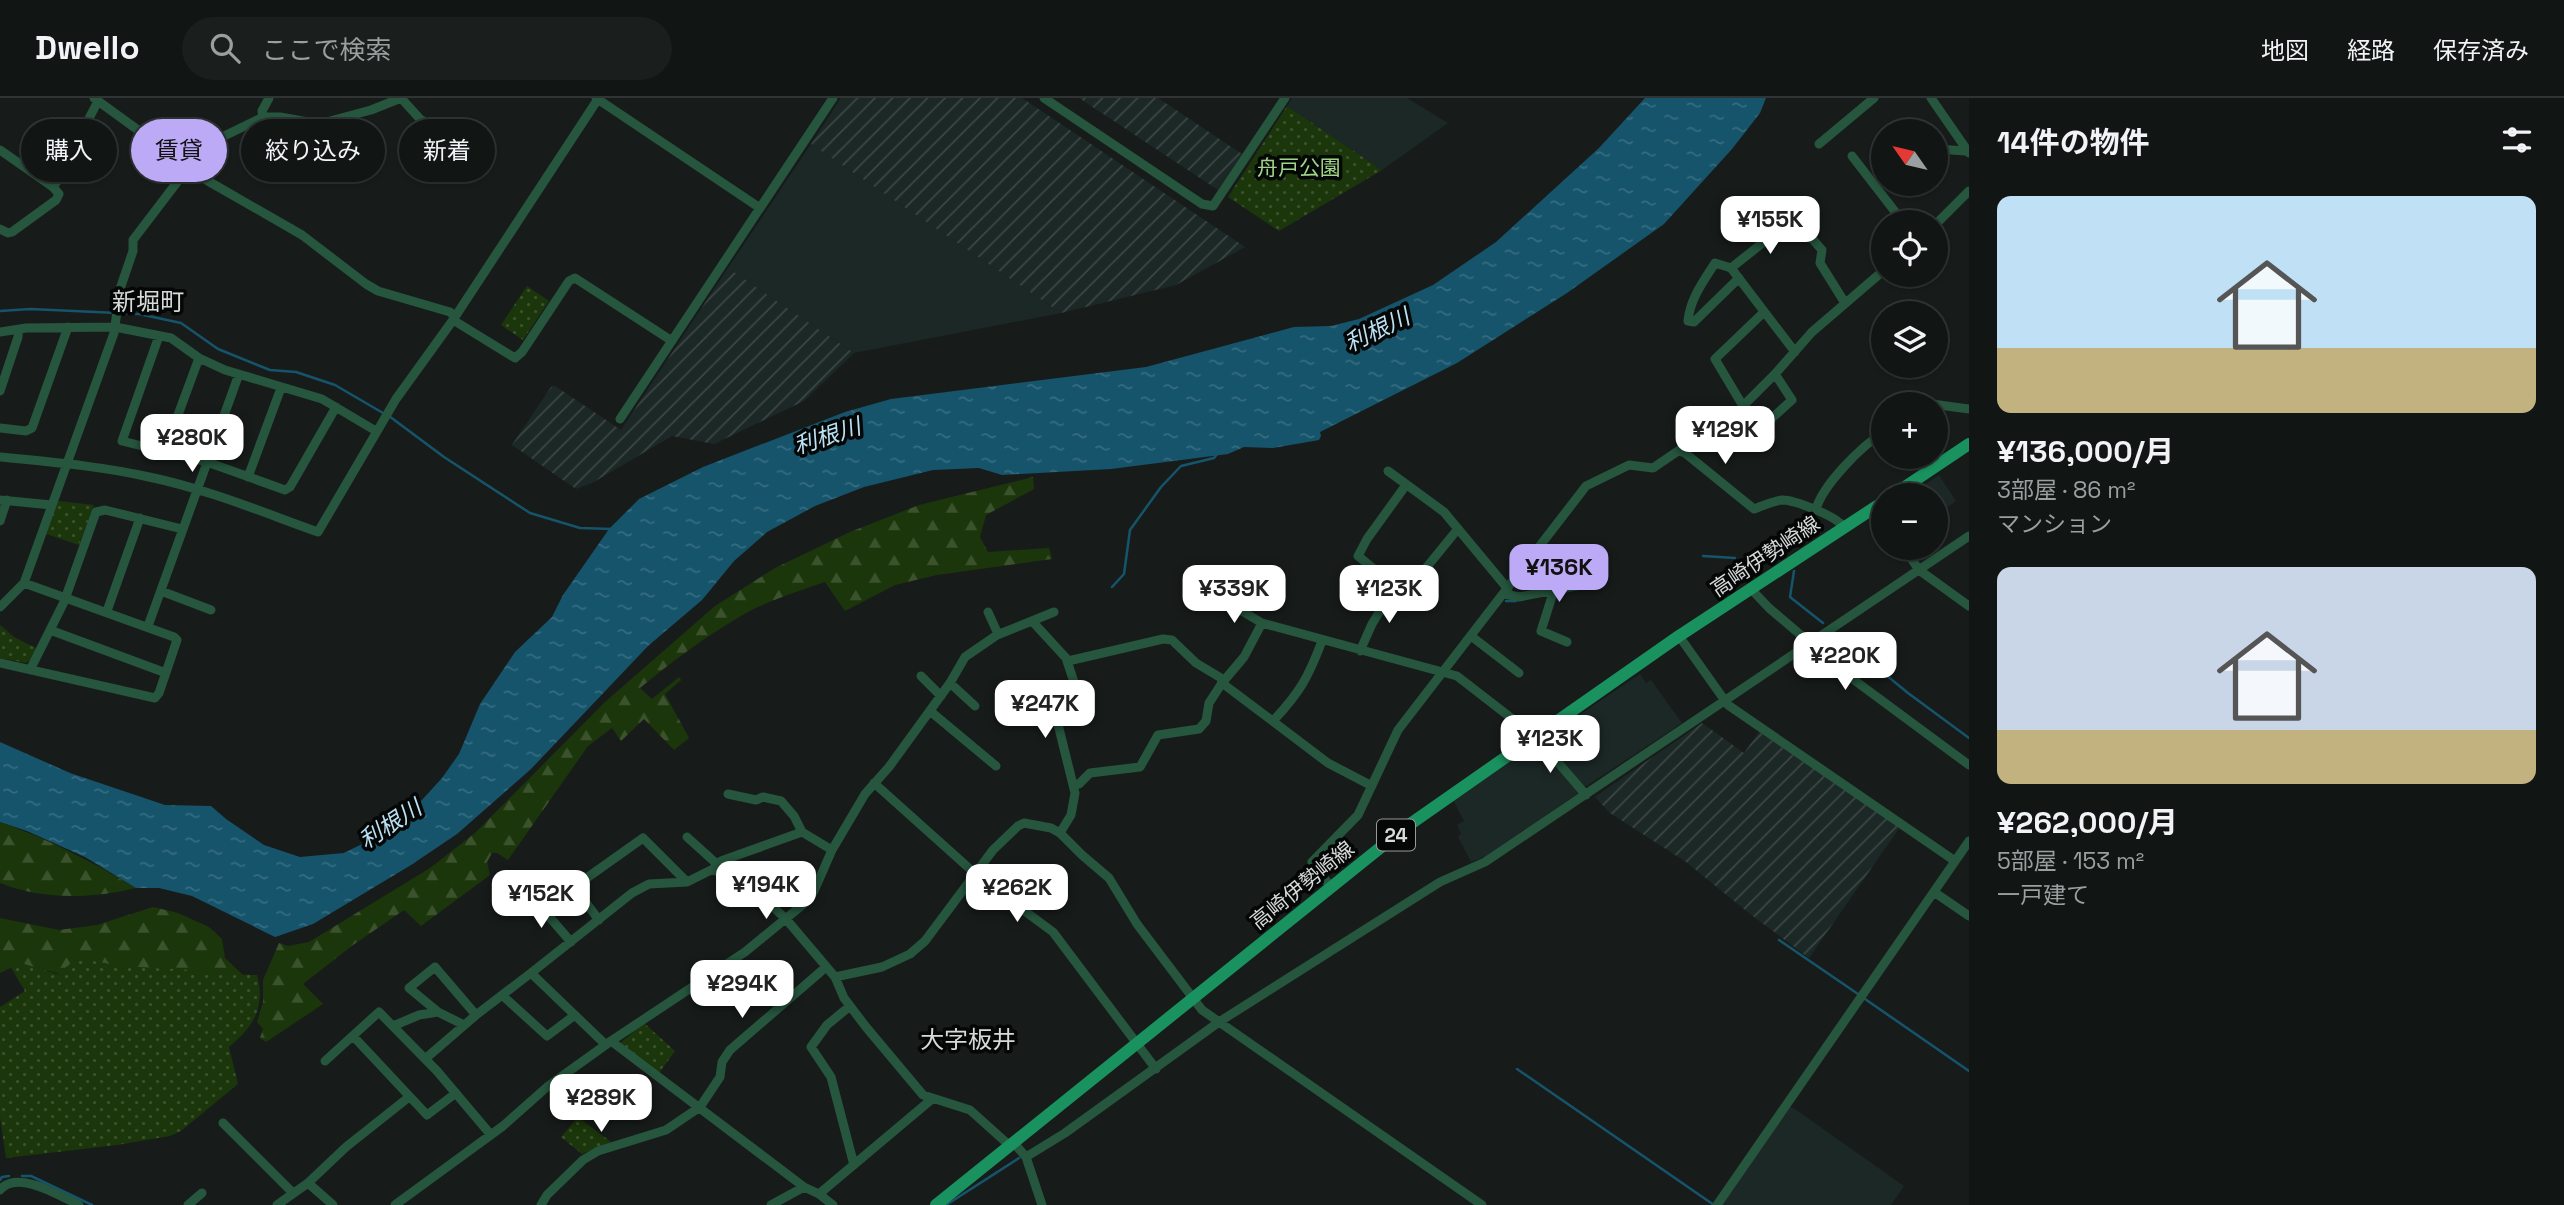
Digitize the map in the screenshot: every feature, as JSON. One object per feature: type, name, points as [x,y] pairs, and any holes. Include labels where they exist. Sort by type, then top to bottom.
[{"type":"main road","points":[[1911,483],[1969,444]]},
{"type":"main road","name":"高崎伊勢崎線","points":[[936,1205],[1406,827],[1679,636],[1844,527],[1871,514]]},
{"type":"street","points":[[263,117],[262,111],[269,98]]},
{"type":"street","points":[[227,135],[263,117],[280,117],[319,124],[401,98],[420,119]]},
{"type":"street","points":[[620,419],[833,98]]},
{"type":"street","points":[[1051,100],[1202,204],[1213,206],[1285,98]]},
{"type":"street","points":[[1819,144],[1874,98]]},
{"type":"street","points":[[1931,98],[1964,143],[1967,152],[1948,150]]},
{"type":"street","points":[[53,187],[79,152],[82,132],[96,99],[131,124]]},
{"type":"street","points":[[0,457],[115,470],[197,489],[318,532],[378,427],[454,318],[597,99],[760,208]]},
{"type":"street","points":[[0,150],[59,194],[56,200],[12,232],[0,229]]},
{"type":"street","points":[[1852,156],[1894,210]]},
{"type":"street","points":[[1,605],[24,583],[68,463],[116,323],[120,289],[133,251],[135,236],[178,182]]},
{"type":"street","points":[[210,182],[302,235],[344,269],[378,291],[450,312],[454,318],[515,358],[522,352],[569,281],[575,278],[672,341]]},
{"type":"street","points":[[1948,212],[1969,191]]},
{"type":"street","points":[[1731,268],[1794,218],[1822,250],[1820,263],[1845,303]]},
{"type":"street","points":[[1739,278],[1694,322],[1688,321],[1689,308],[1695,295],[1715,263],[1731,268],[1739,278],[1763,313],[1795,352]]},
{"type":"street","points":[[1331,886],[1312,862],[1354,821],[1398,730],[1590,483],[1629,466],[1653,468],[1693,440],[1721,427],[1775,374],[1812,332],[1871,281]]},
{"type":"street","points":[[1743,406],[1715,359],[1763,313]]},
{"type":"street","points":[[0,332],[116,323],[175,340],[199,358],[281,388],[316,397],[378,427]]},
{"type":"street","points":[[0,428],[26,431],[32,428],[68,327]]},
{"type":"street","points":[[0,391],[19,337],[19,329]]},
{"type":"street","points":[[159,336],[122,441],[165,450],[288,489],[336,407]]},
{"type":"street","points":[[165,450],[199,358]]},
{"type":"street","points":[[148,626],[239,374]]},
{"type":"street","points":[[1771,419],[1793,400],[1775,374]]},
{"type":"street","points":[[248,477],[281,388]]},
{"type":"street","points":[[1948,406],[1969,409]]},
{"type":"street","points":[[1816,509],[1820,497],[1849,462],[1871,443]]},
{"type":"street","points":[[1679,451],[1754,509],[1782,500],[1816,509],[1837,519],[1844,527]]},
{"type":"street","points":[[1388,471],[1444,512],[1506,592],[1519,597],[1587,584],[1597,570]]},
{"type":"street","points":[[1406,485],[1358,556],[1395,586],[1408,590],[1457,530]]},
{"type":"street","points":[[0,521],[3,500],[52,505]]},
{"type":"street","points":[[31,668],[66,597],[96,513],[105,510],[182,529]]},
{"type":"street","points":[[107,611],[140,518]]},
{"type":"street","points":[[1026,1157],[1065,1133],[1219,1022],[1440,882],[1485,862],[1969,537]]},
{"type":"street","points":[[1912,560],[1919,570],[1969,606]]},
{"type":"street","points":[[0,663],[152,698],[158,695],[177,640],[148,626],[24,583]]},
{"type":"street","points":[[1360,651],[1395,586]]},
{"type":"street","points":[[1751,589],[1769,608],[1861,686],[1969,765]]},
{"type":"street","points":[[1554,590],[1541,631],[1567,642]]},
{"type":"street","points":[[161,591],[211,610]]},
{"type":"street","points":[[1220,598],[1262,624],[1457,676],[1535,735],[1586,795]]},
{"type":"street","points":[[988,612],[998,634]]},
{"type":"street","points":[[396,1205],[608,1043],[745,952],[806,902],[814,891],[832,849],[865,794],[889,767],[941,696],[965,657],[998,634],[1054,612]]},
{"type":"street","points":[[1032,621],[1068,661],[1077,691],[1052,700],[1075,793],[1071,815],[1060,833]]},
{"type":"street","points":[[1074,784],[1079,784],[1090,773],[1140,767],[1158,735],[1199,729],[1206,721],[1209,703],[1244,657],[1262,624]]},
{"type":"street","points":[[50,631],[166,673]]},
{"type":"street","points":[[1471,636],[1519,674]]},
{"type":"street","points":[[1679,636],[1724,701],[1955,862]]},
{"type":"street","points":[[1068,661],[1167,639],[1175,642],[1196,663],[1221,678],[1222,683],[1328,763],[1372,786]]},
{"type":"street","points":[[1274,720],[1299,693],[1322,641]]},
{"type":"street","points":[[921,676],[941,696]]},
{"type":"street","points":[[950,683],[975,706]]},
{"type":"street","points":[[930,711],[996,766]]},
{"type":"street","points":[[874,783],[975,874],[1053,933],[1156,1069]]},
{"type":"street","points":[[728,794],[756,800],[763,797],[781,801],[794,816],[802,832],[832,849]]},
{"type":"street","points":[[835,977],[882,967],[910,954],[925,941],[993,850],[1021,823],[1051,828],[1109,878],[1137,924],[1197,1005],[1482,1205]]},
{"type":"street","points":[[425,1059],[476,1015],[632,893],[649,884],[687,882],[721,861],[802,832]]},
{"type":"street","points":[[687,837],[715,867],[761,896],[786,919],[835,977],[850,1006],[915,1087],[932,1099],[970,1110],[1026,1157],[1042,1205]]},
{"type":"street","points":[[599,919],[574,887],[643,838],[687,882]]},
{"type":"street","points":[[1717,1205],[1969,841]]},
{"type":"street","points":[[1934,892],[1969,916]]},
{"type":"street","points":[[534,900],[571,942]]},
{"type":"street","points":[[464,1026],[438,1012],[409,988],[435,967],[476,1015]]},
{"type":"street","points":[[541,1205],[547,1195],[583,1160],[598,1151],[666,1130],[700,1107],[720,1077],[722,1062],[730,1050],[826,967]]},
{"type":"street","points":[[531,973],[608,1043],[700,1107],[804,1187],[820,1194],[833,1205]]},
{"type":"street","points":[[502,995],[547,1036],[575,1015]]},
{"type":"street","points":[[850,1006],[827,1025],[811,1046],[831,1077],[854,1165]]},
{"type":"street","points":[[393,1026],[419,1015],[438,1012]]},
{"type":"street","points":[[326,1061],[379,1013],[425,1059],[491,1135]]},
{"type":"street","points":[[353,1036],[426,1115],[456,1093]]},
{"type":"street","points":[[276,1205],[308,1183],[346,1147],[409,1097]]},
{"type":"street","points":[[820,1194],[932,1099]]},
{"type":"street","points":[[223,1124],[293,1193]]},
{"type":"street","points":[[0,1190],[10,1182],[30,1183],[79,1205]]},
{"type":"street","points":[[308,1183],[333,1205]]},
{"type":"street","points":[[771,1205],[804,1187]]},
{"type":"street","points":[[190,1205],[202,1193]]},
{"type":"shaded area","points":[[841,98],[1022,98],[1245,247],[1176,285],[1061,313],[811,144]]},
{"type":"shaded area","points":[[1079,98],[1158,98],[1242,154],[1218,190]]},
{"type":"shaded area","points":[[1292,98],[1407,98],[1448,123],[1382,170],[1287,106]]},
{"type":"shaded area","points":[[811,144],[1061,313],[854,353],[728,268]]},
{"type":"shaded area","points":[[728,268],[854,353],[804,401],[714,444],[672,436],[592,483],[576,489],[512,445],[551,387],[555,386],[621,430]]},
{"type":"shaded area","points":[[1939,475],[1944,483],[1927,483]]},
{"type":"shaded area","points":[[1948,489],[1956,501],[1948,507]]},
{"type":"shaded area","points":[[1640,674],[1646,683],[1651,680],[1682,723],[1585,787],[1545,742],[1545,738]]},
{"type":"shaded area","points":[[1702,723],[1744,753],[1759,732],[1900,827],[1809,958],[1686,862],[1610,813],[1595,797]]},
{"type":"shaded area","points":[[1536,742],[1580,792],[1486,856],[1471,862],[1458,837],[1461,833],[1457,825],[1464,821],[1453,800]]},
{"type":"shaded area","points":[[1792,1107],[1904,1186],[1891,1205],[1721,1205],[1788,1108]]},
{"type":"green space","name":"舟戸公園","points":[[1287,106],[1382,170],[1279,231],[1228,197]]},
{"type":"green space","points":[[527,286],[549,301],[523,340],[501,325]]},
{"type":"green space","points":[[1033,477],[1034,489],[986,515],[980,537],[988,552],[1049,548],[1052,559],[937,575],[895,585],[845,611],[825,582],[768,602],[736,619],[686,652],[640,688],[652,699],[679,677],[681,680],[665,694],[689,738],[674,750],[644,719],[621,741],[612,728],[588,746],[508,860],[492,853],[487,862],[490,875],[421,926],[404,910],[353,945],[303,984],[323,1004],[266,1042],[260,1038],[263,1029],[257,1022],[263,1002],[263,980],[279,943],[288,946],[309,942],[430,868],[475,833],[605,702],[715,606],[775,568],[850,532],[919,505]]},
{"type":"green space","points":[[58,501],[94,505],[79,545],[46,534]]},
{"type":"green space","points":[[0,625],[14,637],[36,648],[30,660],[26,663],[0,658]]},
{"type":"green space","points":[[0,822],[70,852],[136,888],[67,896],[17,889],[0,883]]},
{"type":"green space","points":[[153,907],[178,913],[209,927],[222,939],[225,958],[243,975],[66,975],[19,964],[0,973],[0,918],[59,930],[97,925]]},
{"type":"green space","points":[[78,958],[121,966],[257,975],[260,997],[255,1016],[245,1032],[229,1047],[238,1084],[181,1131],[170,1136],[6,1158],[0,1117],[0,1007],[25,991],[10,966],[18,962],[57,974]]},
{"type":"green space","points":[[644,1023],[675,1051],[659,1073],[619,1044]]},
{"type":"green space","points":[[578,1117],[611,1142],[582,1154],[561,1137]]},
{"type":"water","name":"利根川","points":[[1645,98],[1766,98],[1760,113],[1732,149],[1664,224],[1567,293],[1457,363],[1320,432],[1319,440],[1273,448],[1244,447],[1228,454],[1111,469],[1002,475],[979,468],[933,470],[864,487],[815,506],[767,532],[734,561],[702,600],[648,646],[531,769],[457,834],[313,924],[275,937],[192,896],[159,888],[136,888],[85,857],[0,822],[0,742],[70,773],[165,805],[211,806],[264,845],[300,857],[344,853],[384,833],[422,800],[442,778],[459,754],[480,704],[515,652],[552,617],[563,595],[609,529],[639,499],[703,467],[845,412],[891,399],[1146,367],[1294,327],[1331,326],[1359,319],[1433,285],[1496,242],[1599,148]]},
{"type":"waterway","points":[[0,311],[30,309],[139,314],[181,323],[218,349],[270,370],[296,372],[335,385],[383,413]]},
{"type":"waterway","points":[[389,416],[444,457],[530,513],[580,528],[612,529]]},
{"type":"waterway","points":[[1112,587],[1124,574],[1130,530],[1161,487],[1181,466],[1214,458],[1218,453]]},
{"type":"waterway","points":[[1703,556],[1735,558]]},
{"type":"waterway","points":[[1745,557],[1768,560]]},
{"type":"waterway","points":[[1794,571],[1790,597],[1823,623]]},
{"type":"waterway","points":[[1506,601],[1516,601]]},
{"type":"waterway","points":[[1836,634],[1908,693],[1969,738]]},
{"type":"waterway","points":[[1779,940],[1858,994]]},
{"type":"waterway","points":[[1865,999],[1969,1071]]},
{"type":"waterway","points":[[1517,1069],[1714,1205]]},
{"type":"waterway","points":[[946,1205],[1019,1158]]},
{"type":"waterway","points":[[0,1180],[9,1176]]},
{"type":"waterway","points":[[22,1176],[31,1176],[92,1205]]},
{"type":"district","name":"新堀町","points":[[148,301]]},
{"type":"district","name":"大字板井","points":[[968,1039]]}]
